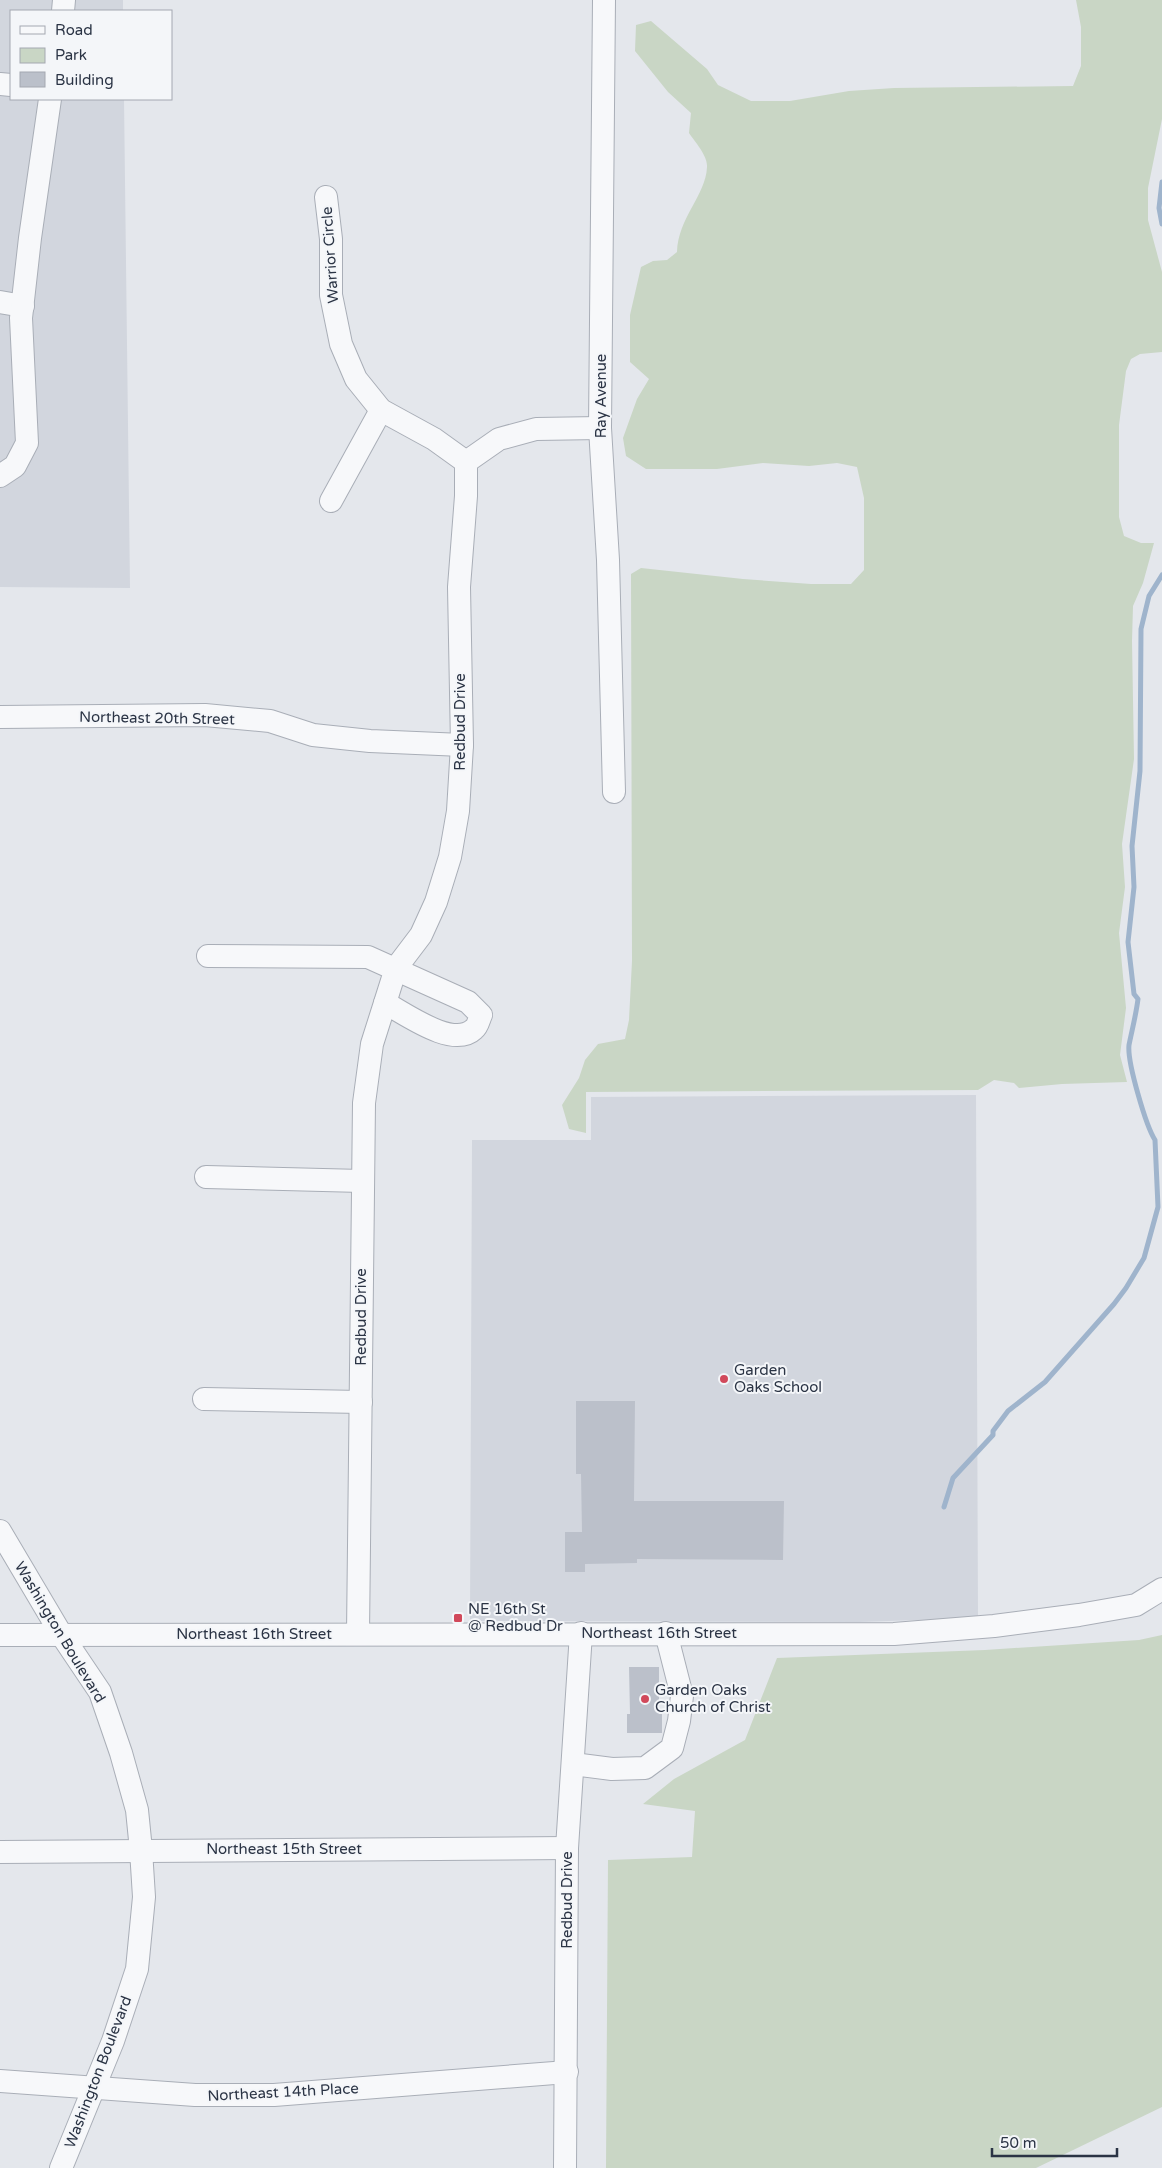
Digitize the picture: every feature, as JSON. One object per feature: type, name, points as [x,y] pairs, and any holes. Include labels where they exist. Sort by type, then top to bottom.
[{"type":"street","name":"Ray Avenue","points":[[604,0],[600,428],[608,560],[614,792]]},
{"type":"street","points":[[0,476],[15,466],[27,443],[22,318],[30,238],[50,100]]},
{"type":"street","name":"Warrior Circle","points":[[326,197],[331,238],[331,295],[340,344],[356,379],[381,410],[434,439],[466,462]]},
{"type":"street","points":[[0,302],[23,306]]},
{"type":"street","points":[[331,501],[381,410]]},
{"type":"street","points":[[466,462],[499,439],[536,429],[600,428]]},
{"type":"street","name":"Redbud Drive","points":[[358,1634],[362,1181],[365,1093],[372,1044],[396,968],[421,935],[436,902],[450,857],[458,811],[462,744],[459,588],[466,496],[466,462]]},
{"type":"street","name":"Northeast 20th Street","points":[[0,717],[206,715],[270,721],[313,735],[370,741],[462,744]]},
{"type":"street","points":[[208,956],[368,957],[468,1002],[481,1015],[475,1029],[462,1036],[438,1032],[385,1003]]},
{"type":"street","points":[[206,1177],[362,1181]]},
{"type":"street","points":[[204,1399],[361,1402]]},
{"type":"street","name":"Washington Boulevard","points":[[0,1531],[61,1634],[100,1692],[121,1753],[137,1810],[142,1850],[144,1897],[137,1969],[114,2041],[61,2168]]},
{"type":"street","name":"Northeast 16th Street","points":[[0,1635],[894,1634],[994,1626],[1079,1615],[1136,1605],[1162,1589]]},
{"type":"street","name":"Redbud Drive","points":[[565,2168],[567,1848],[581,1633]]},
{"type":"street","points":[[573,1764],[612,1769],[645,1768],[672,1748],[679,1721],[682,1696],[666,1633]]},
{"type":"street","name":"Northeast 15th Street","points":[[0,1852],[567,1848]]},
{"type":"street","name":"Northeast 14th Place","points":[[0,2080],[194,2095],[274,2095],[567,2072]]},
{"type":"shaded area","points":[[0,0],[123,0],[123,10],[10,10],[10,100],[124,100],[130,588],[0,587]]},
{"type":"shaded area","name":"Garden Oaks School","points":[[976,1095],[978,1618],[859,1622],[470,1621],[472,1140],[591,1140],[591,1097]]},
{"type":"green space","points":[[1076,0],[1162,0],[1162,119],[1148,188],[1148,220],[1162,272],[1162,352],[1140,354],[1131,359],[1126,371],[1119,425],[1119,517],[1124,536],[1141,543],[1154,543],[1143,583],[1133,606],[1134,759],[1122,844],[1125,887],[1119,933],[1126,1008],[1120,1055],[1127,1082],[1062,1084],[1019,1088],[1014,1083],[994,1080],[978,1090],[586,1092],[586,1133],[569,1129],[562,1105],[579,1078],[585,1060],[598,1044],[625,1039],[629,1020],[632,961],[631,574],[641,568],[743,579],[811,584],[851,584],[864,570],[864,498],[857,467],[837,463],[809,466],[763,463],[717,469],[646,469],[626,456],[623,438],[637,399],[649,379],[630,362],[630,315],[641,267],[653,261],[667,260],[677,252],[682,228],[702,187],[707,167],[703,154],[689,133],[691,113],[668,92],[635,51],[636,25],[651,21],[707,69],[718,85],[751,101],[790,101],[849,91],[894,88],[1073,86],[1081,66],[1081,27]]},
{"type":"green space","points":[[1162,1635],[1162,2107],[1036,2168],[606,2168],[608,1860],[692,1857],[695,1811],[643,1804],[674,1779],[745,1740],[777,1658],[985,1650],[1139,1640]]},
{"type":"building","points":[[576,1401],[635,1401],[634,1501],[784,1501],[783,1560],[637,1559],[637,1563],[585,1564],[585,1572],[565,1572],[565,1532],[582,1532],[581,1474],[576,1474]]},
{"type":"building","points":[[629,1667],[659,1667],[659,1714],[662,1714],[662,1733],[627,1733],[627,1714],[630,1714]]},
{"type":"waterway","points":[[1162,182],[1159,208],[1162,224]]},
{"type":"waterway","points":[[944,1507],[953,1478],[993,1435],[993,1431],[1008,1411],[1045,1382],[1126,1288],[1144,1258],[1158,1207],[1155,1140],[1138,1094],[1129,1053],[1138,999],[1134,994],[1128,942],[1134,887],[1132,846],[1140,771],[1141,629],[1149,596],[1162,575]]},
{"type":"place","name":"Garden Oaks School","points":[[724,1379]]},
{"type":"place","name":"NE 16th St @ Redbud Dr","points":[[458,1618]]},
{"type":"place","name":"Garden Oaks Church of Christ","points":[[645,1699]]}]
